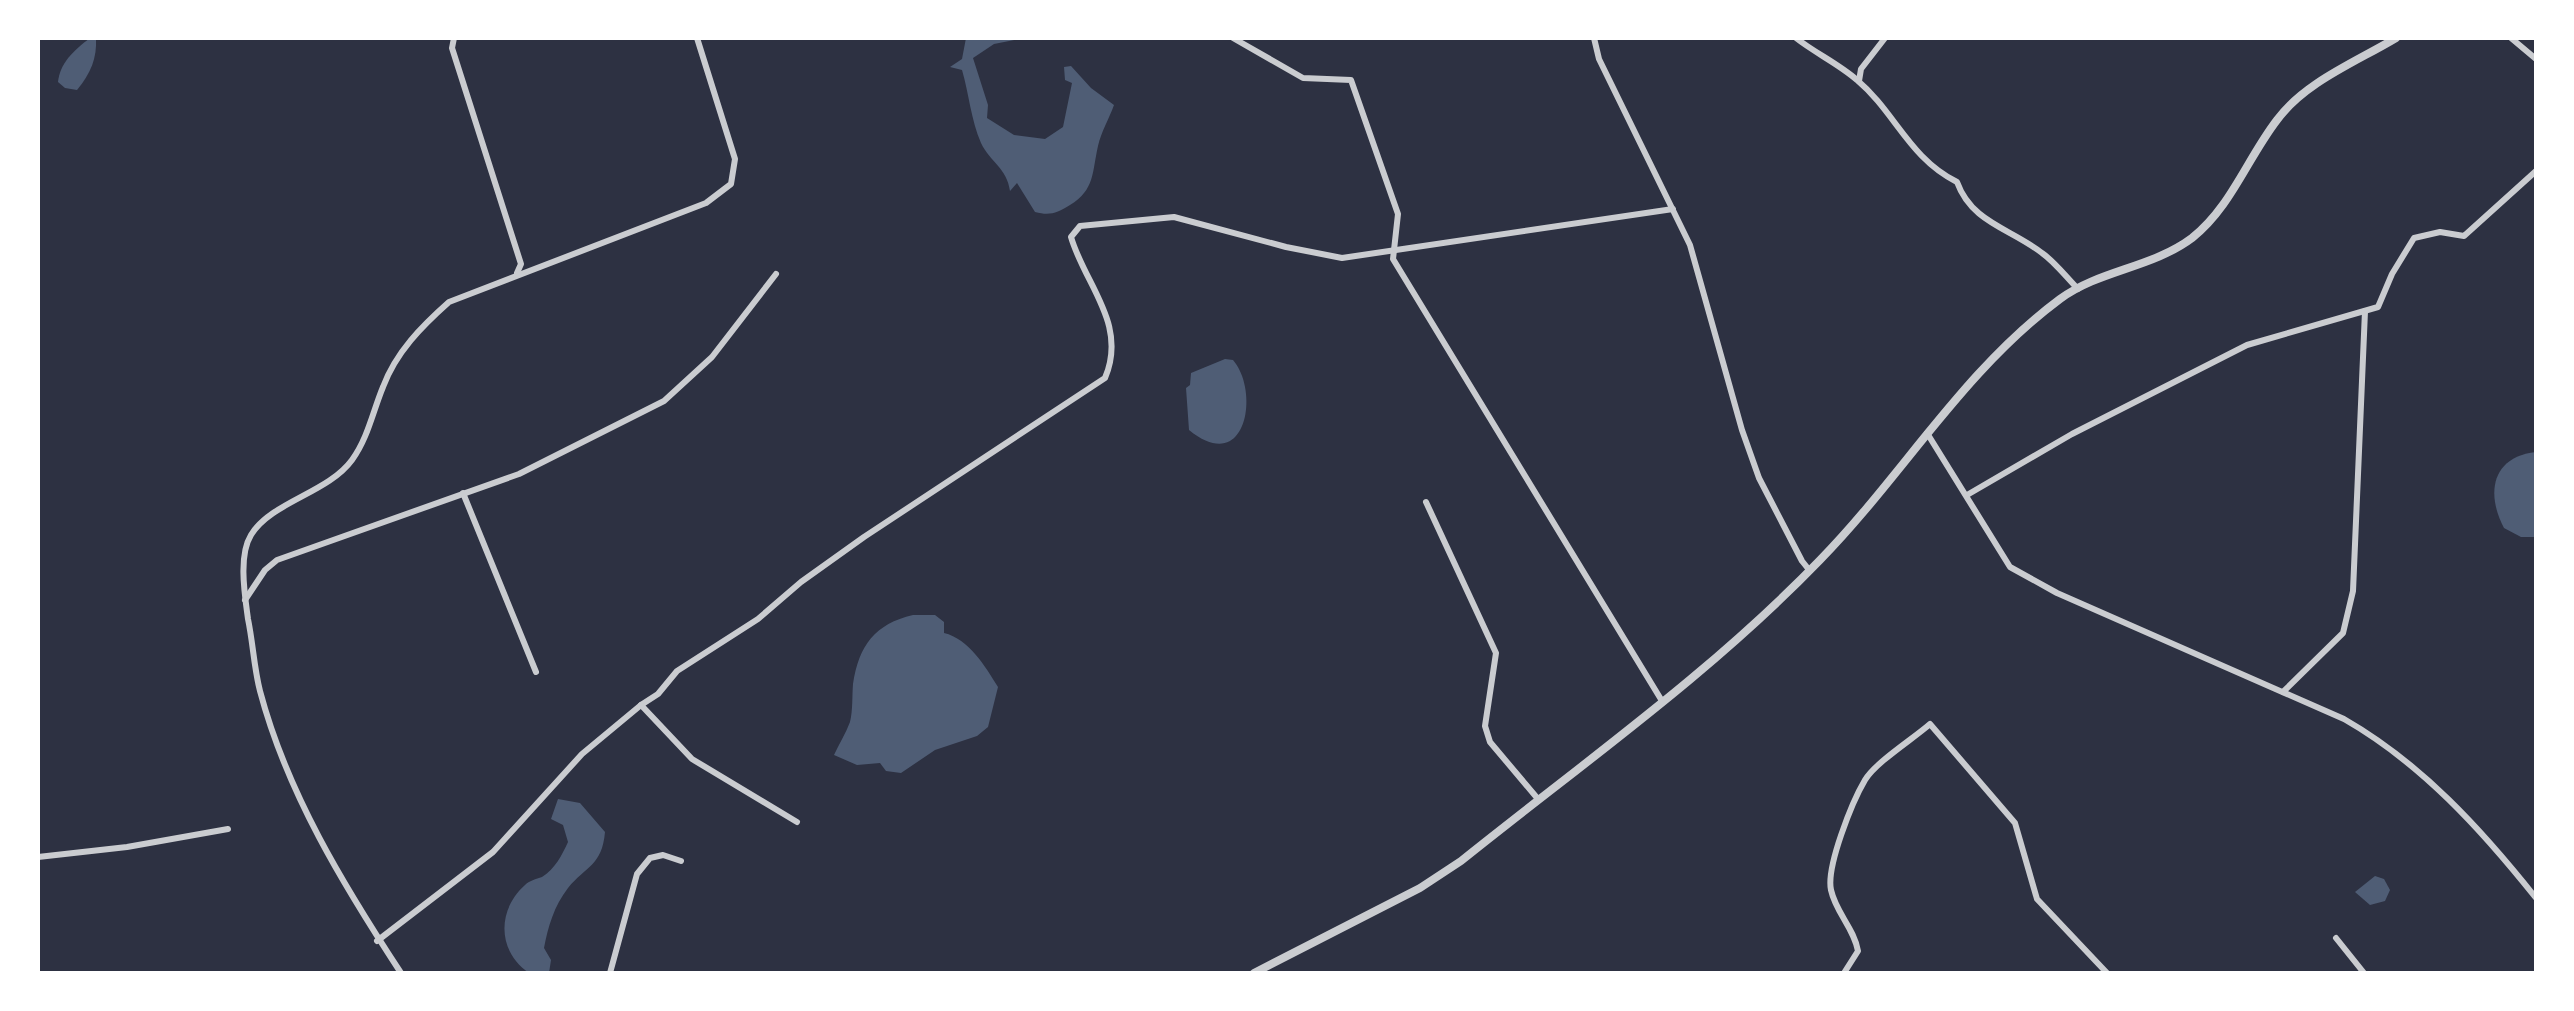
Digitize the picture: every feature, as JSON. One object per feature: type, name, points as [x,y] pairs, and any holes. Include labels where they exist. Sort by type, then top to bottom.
[{"type":"street","points":[[454,38],[452,48],[521,264],[517,273]]},
{"type":"street","points":[[401,973],[377,941],[292,783],[260,690],[245,600],[246,551],[252,533],[266,520],[334,479],[352,460],[364,440],[384,384],[420,327],[464,294],[706,203],[731,184],[735,159],[697,38]]},
{"type":"street","points":[[1233,38],[1303,78],[1351,80],[1398,214],[1393,259],[1422,312],[1662,701]]},
{"type":"street","points":[[1595,38],[1599,59],[1690,245],[1759,478],[1810,571]]},
{"type":"street","points":[[1796,38],[1859,81],[1918,153],[1939,173],[1957,182],[1970,208],[2044,254],[2078,289]]},
{"type":"street","points":[[1859,81],[1861,69],[1885,38]]},
{"type":"street","points":[[1254,973],[1420,888],[1461,861],[1753,629],[1821,559],[1993,359],[2061,298],[2143,264],[2191,238],[2216,216],[2277,119],[2304,92],[2396,38]]},
{"type":"street","points":[[2511,38],[2536,59]]},
{"type":"street","points":[[1967,495],[2072,434],[2247,345],[2378,307],[2392,274],[2414,238],[2440,232],[2464,236],[2536,171]]},
{"type":"street","points":[[377,941],[493,852],[582,754],[658,694],[677,671],[758,619],[801,582],[874,532],[1105,378],[1111,363],[1111,340],[1106,310],[1076,255],[1071,237],[1080,226],[1174,217],[1286,247],[1342,258],[1673,209]]},
{"type":"street","points":[[245,600],[265,570],[277,560],[519,474],[664,401],[712,357],[776,274]]},
{"type":"street","points":[[2283,692],[2343,633],[2353,591],[2365,311]]},
{"type":"street","points":[[1927,433],[2010,567],[2057,593],[2344,719],[2387,744],[2426,777],[2536,898]]},
{"type":"street","points":[[463,493],[536,672]]},
{"type":"street","points":[[1426,502],[1496,653],[1485,726],[1490,742],[1538,799]]},
{"type":"street","points":[[641,705],[692,759],[797,822]]},
{"type":"street","points":[[1844,973],[1858,951],[1855,936],[1830,889],[1830,867],[1866,779],[1930,724],[2015,823],[2037,899],[2107,973]]},
{"type":"street","points":[[38,857],[228,829]]},
{"type":"street","points":[[610,973],[637,874],[650,858],[663,855],[681,861]]},
{"type":"street","points":[[2336,938],[2364,973]]},
{"type":"water","points":[[90,38],[96,38],[96,45],[89,71],[77,90],[65,88],[58,82],[61,69]]},
{"type":"water","points":[[966,38],[1025,38],[994,44],[973,58],[988,105],[987,118],[1014,135],[1045,139],[1063,127],[1072,83],[1065,80],[1064,67],[1071,66],[1091,88],[1114,105],[1099,141],[1088,187],[1070,205],[1053,213],[1035,212],[1017,183],[1010,191],[1002,171],[981,143],[962,70],[950,67],[962,59]]},
{"type":"water","points":[[1225,359],[1233,360],[1246,391],[1243,424],[1236,437],[1224,443],[1209,442],[1189,430],[1186,388],[1190,385],[1191,373]]},
{"type":"water","points":[[2536,452],[2536,537],[2521,537],[2504,528],[2498,515],[2494,490],[2501,469],[2509,461]]},
{"type":"water","points":[[913,615],[935,615],[944,622],[944,633],[969,647],[988,671],[998,687],[988,727],[977,736],[935,750],[901,773],[886,771],[880,763],[857,765],[834,755],[850,722],[853,684],[865,647],[888,624]]},
{"type":"water","points":[[558,799],[580,803],[605,832],[597,859],[568,888],[555,909],[544,948],[551,960],[549,973],[529,973],[511,954],[506,943],[505,919],[516,895],[527,884],[551,870],[568,842],[563,825],[551,819]]},
{"type":"water","points":[[2375,876],[2384,879],[2390,890],[2385,901],[2370,905],[2355,892]]}]
